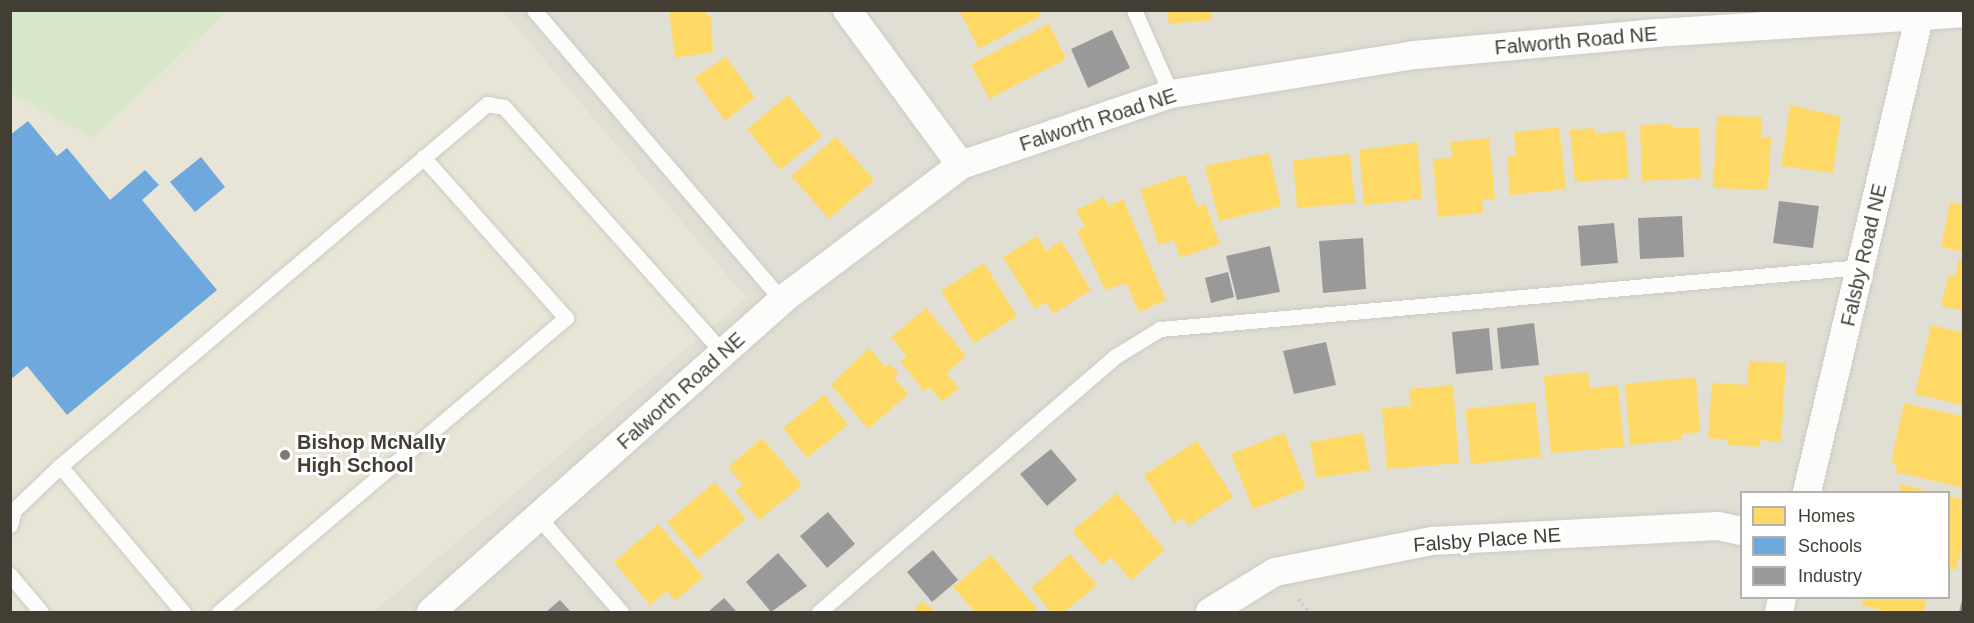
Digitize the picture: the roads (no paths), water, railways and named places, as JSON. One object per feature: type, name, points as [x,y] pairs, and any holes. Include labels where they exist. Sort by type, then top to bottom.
[{"type":"street","points":[[847,10],[961,165]]},
{"type":"street","name":"Falworth Road NE","points":[[431,612],[540,519],[782,300],[961,165],[1171,94],[1415,55],[1657,33],[1964,13]]},
{"type":"street","name":"Falsby Road NE","points":[[1807,491],[1921,14]]},
{"type":"street","name":"Falsby Place NE","points":[[1210,612],[1275,572],[1432,541],[1718,526],[1740,531]]},
{"type":"lane","points":[[534,10],[782,300]]},
{"type":"lane","points":[[1134,10],[1171,94]]},
{"type":"lane","points":[[10,525],[14,510],[60,466],[487,104],[504,107],[723,353]]},
{"type":"lane","points":[[219,612],[566,318],[423,157]]},
{"type":"lane","points":[[819,612],[1116,356],[1160,329],[1862,267]]},
{"type":"lane","points":[[60,466],[183,612]]},
{"type":"lane","points":[[540,519],[621,612]]},
{"type":"lane","points":[[10,575],[41,612]]},
{"type":"place","name":"Bishop McNally High School","points":[[285,455]]}]
